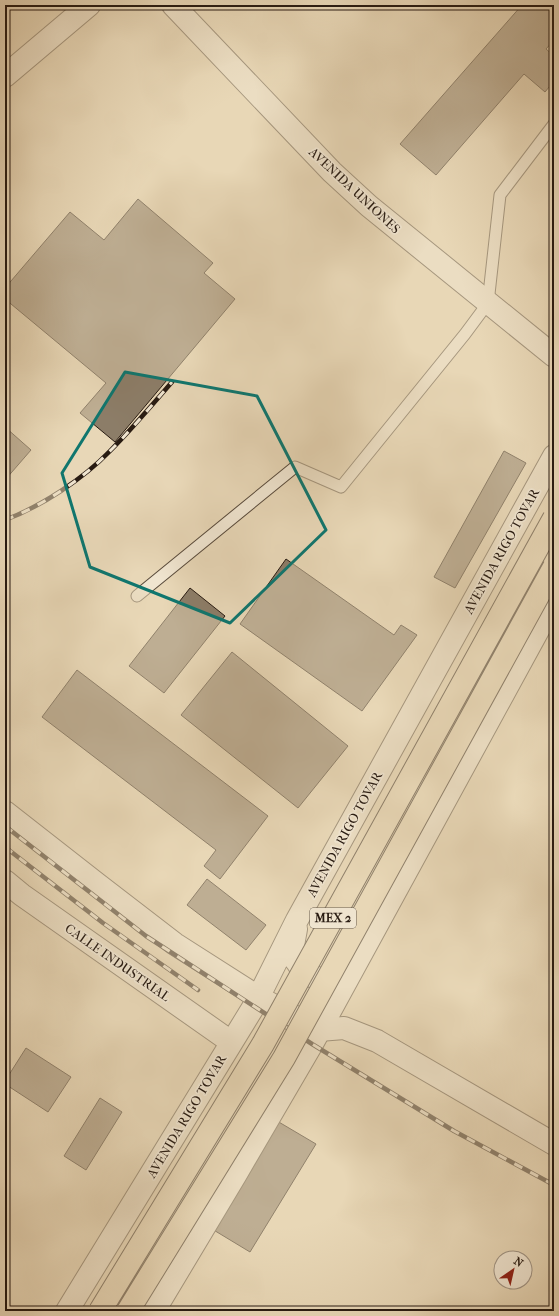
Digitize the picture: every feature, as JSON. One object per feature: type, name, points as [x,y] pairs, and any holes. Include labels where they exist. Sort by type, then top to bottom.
[{"type":"highway","name":"MEX 2","points":[[100,1311],[263,1044],[554,518]]},
{"type":"highway","name":"MEX 2","points":[[128,1311],[284,1058],[554,567]]},
{"type":"street","points":[[5,76],[89,5]]},
{"type":"street","name":"AVENIDA UNIONES","points":[[173,5],[332,172],[369,206],[554,356]]},
{"type":"street","name":"AVENIDA RIGO TOVAR","points":[[66,1311],[258,997],[297,920],[554,456]]},
{"type":"street","points":[[154,1311],[236,1174],[319,1030],[554,601]]},
{"type":"street","points":[[5,812],[175,944],[258,997],[319,1030],[344,1028],[377,1041],[554,1144]]},
{"type":"street","name":"CALLE INDUSTRIAL","points":[[5,881],[22,895],[231,1042]]},
{"type":"street","points":[[297,920],[292,954],[305,972],[315,978],[337,980],[361,954]]},
{"type":"street","points":[[189,1112],[207,1107],[222,1111],[235,1120],[244,1132],[236,1174]]},
{"type":"lane","points":[[136,596],[295,467],[341,487],[465,334],[488,303],[500,195],[554,124]]},
{"type":"highlighted area","points":[[125,372],[257,396],[326,530],[230,623],[90,567],[62,473]]},
{"type":"building","points":[[522,5],[554,5],[554,40],[546,49],[554,56],[554,81],[545,92],[524,74],[436,175],[400,144]]},
{"type":"building","points":[[138,199],[213,263],[204,273],[235,299],[115,442],[80,413],[106,383],[5,299],[5,288],[70,212],[104,240]]},
{"type":"building","points":[[5,427],[31,450],[5,480]]},
{"type":"building","points":[[504,451],[526,463],[455,588],[434,577]]},
{"type":"building","points":[[286,559],[394,635],[401,625],[417,635],[362,711],[240,624]]},
{"type":"building","points":[[190,588],[225,616],[164,693],[129,666]]},
{"type":"building","points":[[232,652],[348,746],[298,808],[181,715]]},
{"type":"building","points":[[77,670],[268,816],[220,879],[204,866],[216,850],[42,717]]},
{"type":"building","points":[[207,879],[266,925],[246,950],[187,905]]},
{"type":"building","points":[[26,1048],[71,1077],[48,1112],[5,1084],[5,1081]]},
{"type":"building","points":[[100,1098],[122,1112],[86,1170],[64,1156]]},
{"type":"building","points":[[272,1118],[316,1144],[250,1252],[207,1226]]},
{"type":"railway","points":[[5,520],[33,507],[61,491],[87,472],[118,443],[172,382]]},
{"type":"railway","points":[[5,826],[146,936],[312,1044],[454,1131],[554,1185]]},
{"type":"railway","points":[[5,847],[103,923],[198,990]]}]
